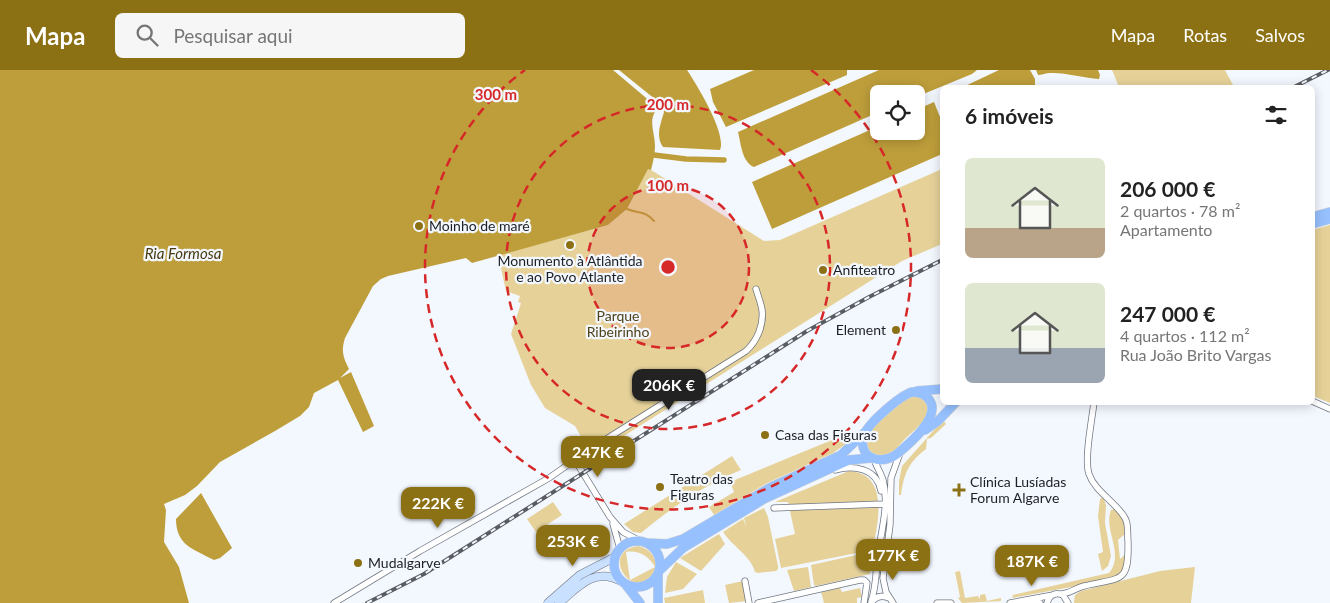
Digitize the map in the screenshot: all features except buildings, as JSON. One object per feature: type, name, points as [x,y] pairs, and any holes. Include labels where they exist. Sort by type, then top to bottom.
[{"type":"main road","points":[[1315,216],[1330,212]]},
{"type":"main road","points":[[1315,223],[1330,219]]},
{"type":"main road","points":[[548,603],[580,575],[617,553],[628,543],[667,544],[684,539],[781,482],[841,455],[901,396],[912,392],[940,389]]},
{"type":"main road","points":[[912,392],[919,392],[927,396],[932,408],[930,418],[920,433]]},
{"type":"main road","points":[[559,603],[586,581],[596,576],[613,577],[624,583],[641,587],[648,585],[674,556],[690,544],[764,499],[823,470],[849,460],[892,458],[920,433],[938,421],[953,405]]},
{"type":"main road","points":[[865,432],[863,438],[864,448],[872,458]]},
{"type":"main road","points":[[644,542],[653,547],[660,560],[658,603]]},
{"type":"main road","points":[[617,553],[614,570],[640,603]]},
{"type":"street","points":[[334,603],[420,551],[549,478],[751,346],[758,335],[762,319],[762,309],[756,290]]},
{"type":"street","points":[[1315,402],[1330,409]]},
{"type":"street","points":[[1010,603],[1056,594],[1066,594],[1080,587],[1118,578],[1125,573],[1128,565],[1128,526],[1125,518],[1090,478],[1088,472],[1094,405]]},
{"type":"street","points":[[892,601],[883,583],[883,570],[890,525],[891,478],[900,451]]},
{"type":"street","points":[[872,458],[882,479],[885,501],[883,506]]},
{"type":"street","points":[[575,460],[610,518],[616,532],[617,553]]},
{"type":"street","points":[[823,470],[835,470],[848,466],[864,469],[871,474],[880,486],[884,522],[877,561],[875,591],[869,603]]},
{"type":"street","points":[[774,508],[883,506]]},
{"type":"street","points":[[610,518],[623,532],[644,542]]},
{"type":"street","points":[[758,603],[784,600],[864,580],[867,583],[869,603]]},
{"type":"street","points":[[745,581],[750,603]]},
{"type":"street","points":[[1047,603],[1056,594]]},
{"type":"street","points":[[1056,594],[1065,597],[1068,603]]},
{"type":"street","points":[[869,603],[877,597],[886,596],[892,601]]},
{"type":"street","points":[[1017,601],[1040,603]]},
{"type":"street","points":[[936,603],[951,603]]},
{"type":"green space","points":[[1112,70],[1225,70],[1233,85],[1118,85]]},
{"type":"green space","name":"Parque Ribeirinho","points":[[648,168],[764,241],[780,240],[940,170],[940,245],[902,261],[592,456],[575,426],[545,408],[531,385],[511,334],[521,303],[518,302],[520,296],[506,291],[498,255],[608,225],[627,209]]},
{"type":"green space","points":[[1330,225],[1330,403],[1315,397],[1315,229]]},
{"type":"green space","points":[[915,395],[928,405],[926,417],[891,453],[883,456],[873,453],[867,441],[871,431],[901,401]]},
{"type":"green space","points":[[943,420],[946,424],[931,438],[927,439],[926,449],[911,463],[904,480],[901,495],[899,495],[902,466]]},
{"type":"green space","points":[[844,435],[851,437],[850,441],[833,453],[767,483],[714,515],[709,507],[734,492],[730,482]]},
{"type":"green space","points":[[732,456],[741,470],[688,498],[641,533],[633,532],[624,524]]},
{"type":"green space","points":[[849,471],[862,474],[870,480],[876,490],[878,514],[872,550],[781,568],[775,539],[795,534],[788,502],[775,502]]},
{"type":"green space","points":[[1103,497],[1106,505],[1105,523],[1111,556],[1108,566],[1102,571],[1098,554],[1103,552],[1098,516],[1100,499]]},
{"type":"green space","points":[[553,502],[562,515],[536,532],[527,519]]},
{"type":"green space","points":[[764,508],[768,517],[778,569],[776,571],[758,573],[755,572],[750,561],[723,532],[743,519],[746,526],[744,518]]},
{"type":"green space","points":[[1114,509],[1124,520],[1126,533],[1118,540],[1120,559],[1126,554],[1125,573],[1109,580],[1012,598],[1013,595],[1109,573],[1115,558],[1109,518],[1111,510]]},
{"type":"green space","points":[[719,534],[725,544],[701,571],[680,558]]},
{"type":"green space","points":[[638,546],[647,550],[654,557],[656,565],[653,575],[645,582],[637,583],[629,580],[623,573],[620,565],[621,557],[626,550]],"holes":[[[626,552],[635,552],[643,555],[655,567],[630,580]]]},
{"type":"green space","points":[[870,552],[872,554],[870,574],[814,585],[811,565]]},
{"type":"green space","points":[[676,562],[697,574],[683,589],[665,593],[667,577]]},
{"type":"green space","points":[[808,567],[811,587],[794,591],[787,570]]},
{"type":"green space","points":[[1195,567],[1191,603],[1074,603],[1075,595],[1081,591],[1160,571]]},
{"type":"green space","points":[[960,571],[965,598],[978,596],[980,599],[980,595],[985,594],[987,601],[1001,598],[1001,601],[962,603],[958,598],[960,597],[955,572]]},
{"type":"green space","points":[[743,581],[747,601],[729,603],[725,585]]},
{"type":"green space","points":[[840,588],[842,592],[860,588],[862,597],[857,598],[857,603],[824,603],[821,592]]},
{"type":"green space","points":[[703,590],[705,603],[665,603],[664,598]]},
{"type":"water","name":"Ria Formosa","points":[[0,70],[613,70],[658,108],[652,122],[655,152],[651,170],[648,169],[627,209],[608,225],[472,263],[466,258],[388,276],[373,286],[345,338],[343,354],[349,369],[340,378],[351,372],[374,426],[363,432],[338,380],[314,393],[309,407],[300,416],[220,462],[197,486],[185,495],[164,504],[166,510],[164,542],[179,567],[189,603],[0,603]]},
{"type":"water","points":[[619,70],[687,70],[704,98],[715,122],[721,143],[720,150],[663,147],[659,138],[664,112],[661,104]]},
{"type":"water","points":[[754,70],[847,70],[847,75],[726,127],[713,102],[710,89]]},
{"type":"water","points":[[879,70],[977,70],[972,74],[945,85],[940,85],[940,87],[925,93],[925,85],[870,85],[870,116],[754,167],[744,157],[738,132]]},
{"type":"water","points":[[999,70],[1030,70],[1035,79],[1035,85],[967,85]]},
{"type":"water","points":[[1036,70],[1098,70],[1100,75],[1099,79],[1055,73],[1038,75]]},
{"type":"water","points":[[934,102],[940,117],[940,155],[772,229],[752,182],[870,130],[870,140],[925,140],[925,106]]},
{"type":"water","points":[[201,493],[232,548],[220,558],[214,560],[187,545],[179,535],[177,528],[176,519]]},
{"type":"waterway","points":[[654,155],[686,159],[724,160]]},
{"type":"waterway","points":[[627,209],[644,214],[654,221]]},
{"type":"railway","points":[[1298,85],[1328,70]]},
{"type":"railway","points":[[367,603],[424,574],[807,331],[940,261]]},
{"type":"place","name":"Moinho de maré","points":[[419,226]]},
{"type":"place","name":"Monumento à Atlântida e ao Povo Atlante","points":[[570,245]]},
{"type":"place","name":"Anfiteatro","points":[[823,270]]},
{"type":"place","name":"Element","points":[[896,330]]},
{"type":"place","name":"Casa das Figuras","points":[[765,435]]},
{"type":"place","name":"Teatro das Figuras","points":[[660,487]]},
{"type":"place","name":"Clínica Lusíadas Forum Algarve","points":[[959,490]]},
{"type":"place","name":"Mudalgarve","points":[[358,563]]}]
